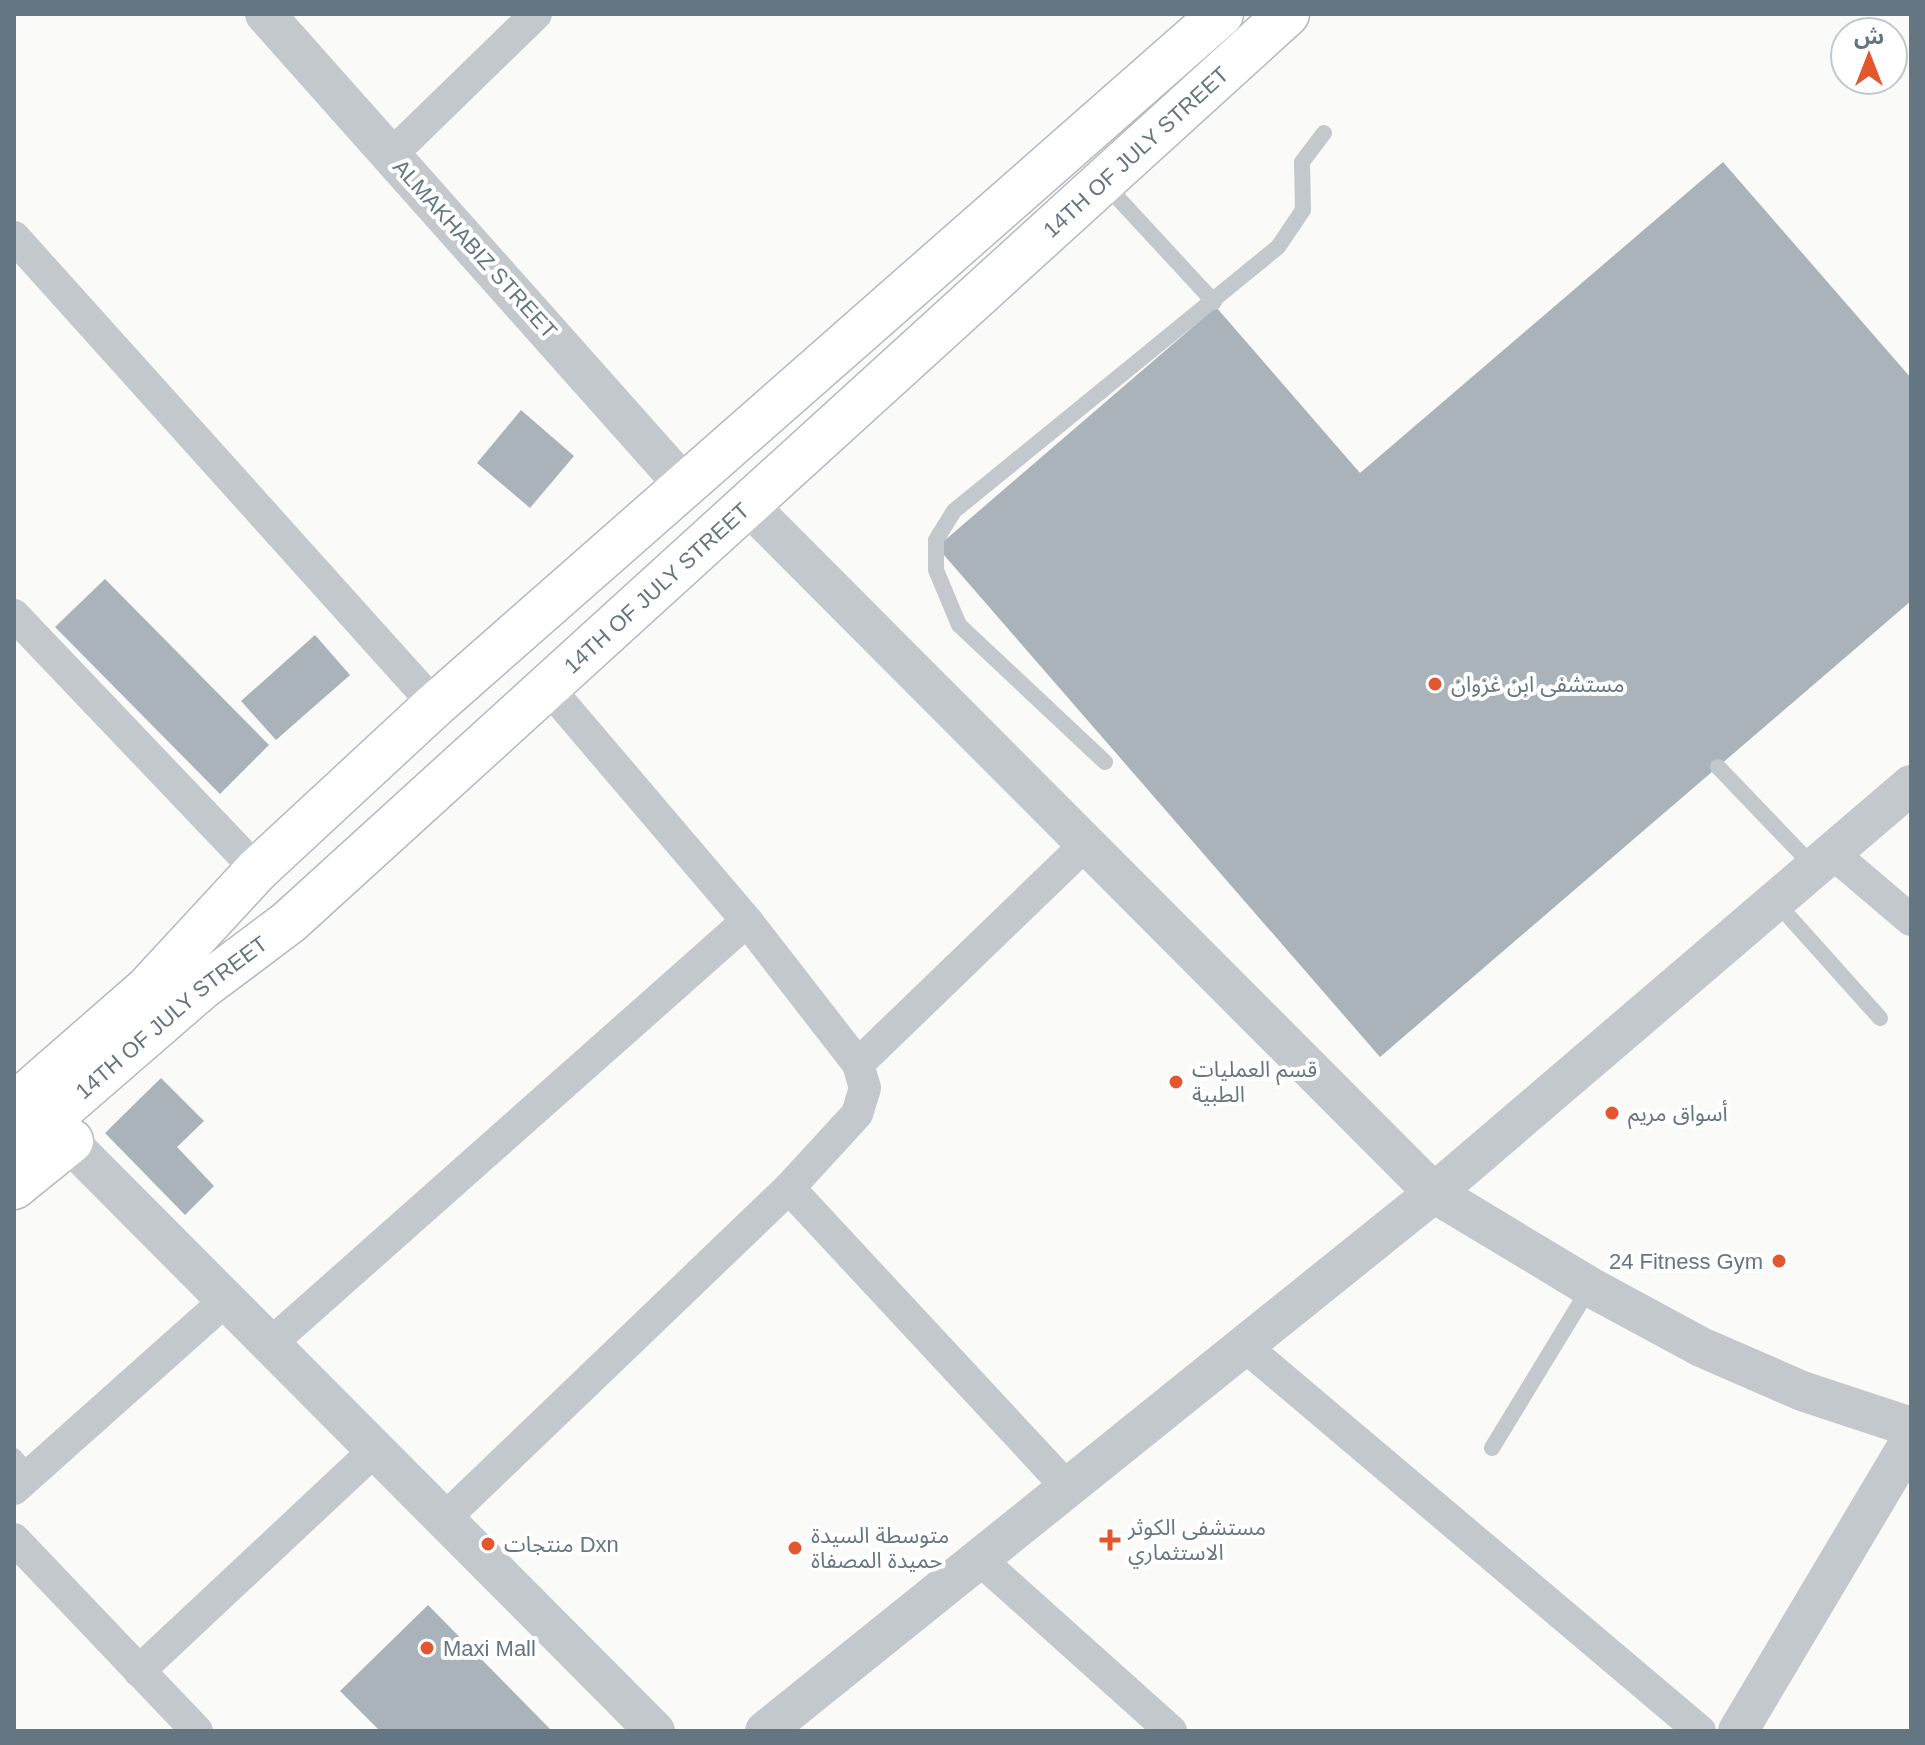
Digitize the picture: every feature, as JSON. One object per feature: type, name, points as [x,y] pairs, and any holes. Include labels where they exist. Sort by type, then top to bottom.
[{"type":"main road","name":"14TH OF JULY STREET","points":[[14,1150],[161,999],[257,870],[435,705],[1221,14]]},
{"type":"main road","name":"14TH OF JULY STREET","points":[[14,1105],[161,999],[289,922],[1287,14]]},
{"type":"main road","points":[[14,1067],[257,870]]},
{"type":"main road","points":[[14,1187],[69,1142],[217,1008],[267,953],[289,922]]},
{"type":"street","name":"ALMAKHABIZ STREET","points":[[265,14],[684,485]]},
{"type":"street","points":[[391,155],[536,14]]},
{"type":"street","points":[[14,237],[435,705]]},
{"type":"street","points":[[749,506],[1434,1193],[1590,1287],[1701,1347],[1802,1391],[1911,1427]]},
{"type":"street","points":[[14,615],[257,870]]},
{"type":"street","points":[[444,1519],[789,1188],[857,1114],[865,1088],[858,1064],[747,921],[546,685]]},
{"type":"street","points":[[765,1731],[1242,1344],[1434,1193],[1911,785]]},
{"type":"street","points":[[858,1064],[1086,844]]},
{"type":"street","points":[[1822,860],[1911,920]]},
{"type":"street","points":[[270,1344],[747,921]]},
{"type":"street","points":[[69,1142],[655,1731]]},
{"type":"street","points":[[789,1188],[1066,1486]]},
{"type":"street","points":[[19,1473],[226,1300]]},
{"type":"street","points":[[1242,1344],[1700,1731]]},
{"type":"street","points":[[1738,1731],[1911,1440]]},
{"type":"street","points":[[139,1671],[375,1450]]},
{"type":"street","points":[[14,1539],[197,1731]]},
{"type":"street","points":[[978,1558],[1171,1731]]},
{"type":"lane","points":[[1105,762],[959,625],[936,570],[936,540],[954,511],[1278,247],[1303,210],[1302,162],[1324,133]]},
{"type":"lane","points":[[1103,182],[1214,302]]},
{"type":"lane","points":[[1718,767],[1822,860]]},
{"type":"lane","points":[[1775,901],[1880,1018]]},
{"type":"lane","points":[[1492,1448],[1590,1287]]},
{"type":"building","name":"مستشفى ابن غزوان","points":[[1723,162],[1911,378],[1911,601],[1380,1057],[937,547],[1216,307],[1360,473]]},
{"type":"building","points":[[521,410],[574,456],[530,508],[477,463]]},
{"type":"building","points":[[105,579],[269,745],[220,794],[55,627]]},
{"type":"building","points":[[315,635],[350,675],[276,740],[241,701]]},
{"type":"building","points":[[161,1078],[204,1121],[177,1147],[214,1186],[185,1215],[105,1133]]},
{"type":"building","name":"Maxi Mall","points":[[428,1605],[552,1731],[380,1731],[340,1691]]},
{"type":"place","name":"مستشفى ابن غزوان","points":[[1435,684]]},
{"type":"place","name":"قسم العمليات الطبية","points":[[1176,1082]]},
{"type":"place","name":"أسواق مريم","points":[[1612,1113]]},
{"type":"place","name":"24 Fitness Gym","points":[[1779,1261]]},
{"type":"place","name":"مستشفى الكوثر الاستثماري","points":[[1110,1540]]},
{"type":"place","name":"منتجات Dxn","points":[[488,1544]]},
{"type":"place","name":"متوسطة السيدة حميدة المصفاة","points":[[795,1548]]},
{"type":"place","name":"Maxi Mall","points":[[427,1648]]}]
